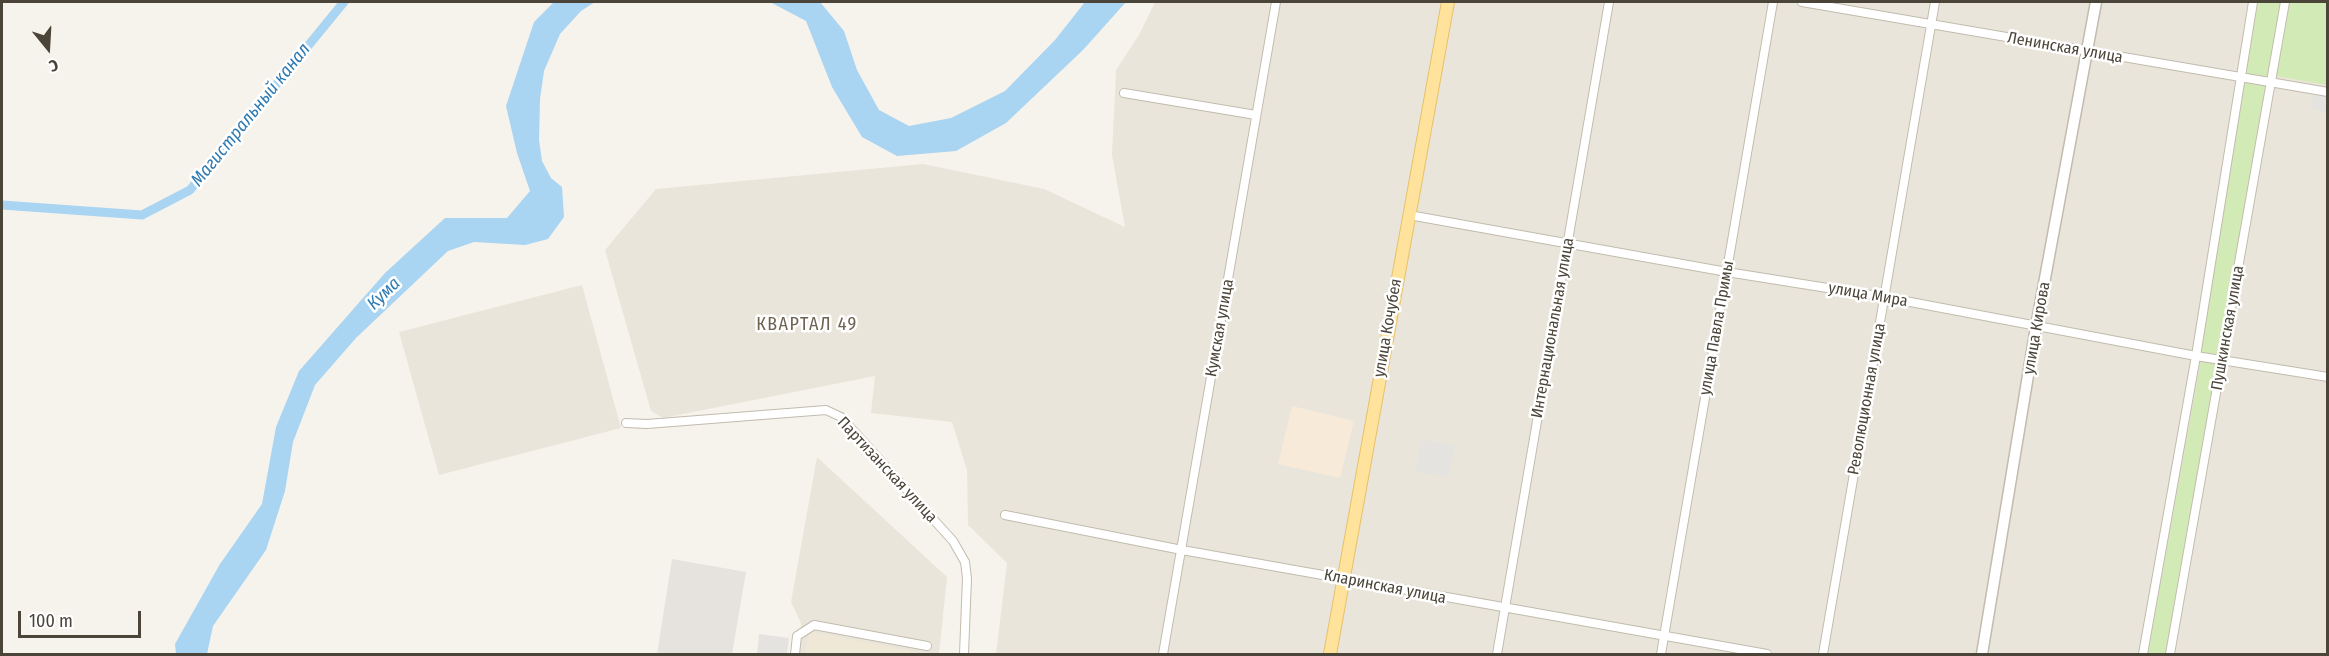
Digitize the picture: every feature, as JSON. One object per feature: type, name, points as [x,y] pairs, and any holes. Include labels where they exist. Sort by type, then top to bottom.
[{"type":"main road","name":"улица Кочубея","points":[[1330,654],[1448,2]]},
{"type":"street","name":"Кумская улица","points":[[1163,654],[1276,2]]},
{"type":"street","name":"Интернациональная улица","points":[[1497,654],[1609,2]]},
{"type":"street","name":"улица Павла Примы","points":[[1660,654],[1773,2]]},
{"type":"street","name":"Ленинская улица","points":[[1802,2],[2328,92]]},
{"type":"street","name":"Революционная улица","points":[[1823,654],[1935,2]]},
{"type":"street","name":"улица Кирова","points":[[1982,654],[2036,327],[2096,2]]},
{"type":"street","name":"Пушкинская улица","points":[[2143,654],[2196,356],[2253,2]]},
{"type":"street","name":"Пушкинская улица","points":[[2170,654],[2285,2]]},
{"type":"street","points":[[1124,93],[1256,115]]},
{"type":"street","name":"улица Мира","points":[[1409,215],[1727,272],[1884,297],[2196,356],[2328,377]]},
{"type":"street","name":"Партизанская улица","points":[[626,423],[647,424],[826,410],[841,417],[953,541],[965,562],[967,578],[964,654]]},
{"type":"street","name":"Кларинская улица","points":[[1005,515],[1505,609],[1767,654]]},
{"type":"street","points":[[795,654],[797,636],[814,625],[927,646]]},
{"type":"shaded area","points":[[1155,2],[2327,2],[2327,654],[996,654],[1007,563],[968,525],[967,470],[952,422],[871,413],[875,376],[663,418],[651,411],[605,250],[656,189],[923,164],[1044,189],[1125,227],[1112,155],[1116,70],[1139,35]]},
{"type":"shaded area","points":[[2313,95],[2327,97],[2327,112],[2311,109]]},
{"type":"shaded area","points":[[582,285],[621,428],[439,475],[399,332]]},
{"type":"shaded area","points":[[1292,406],[1354,421],[1340,478],[1278,464]]},
{"type":"shaded area","points":[[1422,439],[1455,446],[1448,477],[1415,471]]},
{"type":"shaded area","points":[[817,457],[947,577],[939,654],[800,654],[801,623],[791,602]]},
{"type":"shaded area","points":[[672,559],[746,572],[732,654],[657,654]]},
{"type":"shaded area","points":[[809,631],[925,654],[805,654]]},
{"type":"shaded area","points":[[759,634],[789,638],[787,654],[757,654]]},
{"type":"green space","points":[[2258,2],[2281,2],[2267,80],[2244,76]]},
{"type":"green space","points":[[2289,2],[2327,2],[2327,85],[2276,76]]},
{"type":"green space","points":[[2243,81],[2266,85],[2221,357],[2199,354]]},
{"type":"green space","points":[[2201,360],[2218,363],[2166,654],[2148,654]]},
{"type":"water","name":"Кума","points":[[554,2],[595,2],[581,11],[560,34],[544,71],[540,99],[539,140],[542,161],[551,178],[562,187],[564,217],[548,239],[525,245],[474,242],[448,251],[356,338],[315,385],[293,442],[285,491],[266,550],[213,626],[207,654],[176,654],[175,644],[220,564],[262,504],[276,427],[299,371],[385,273],[445,218],[507,218],[530,191],[517,153],[506,106],[534,22]]},
{"type":"water","points":[[770,2],[820,2],[844,31],[857,70],[879,110],[909,126],[951,118],[1005,91],[1055,40],[1085,2],[1126,2],[1083,50],[1006,123],[956,151],[897,156],[862,137],[832,87],[806,21]]},
{"type":"waterway","name":"Магистральный канал","points":[[2,205],[142,215],[190,190],[344,2]]},
{"type":"district","name":"КВАРТАЛ 49","points":[[807,325]]}]
